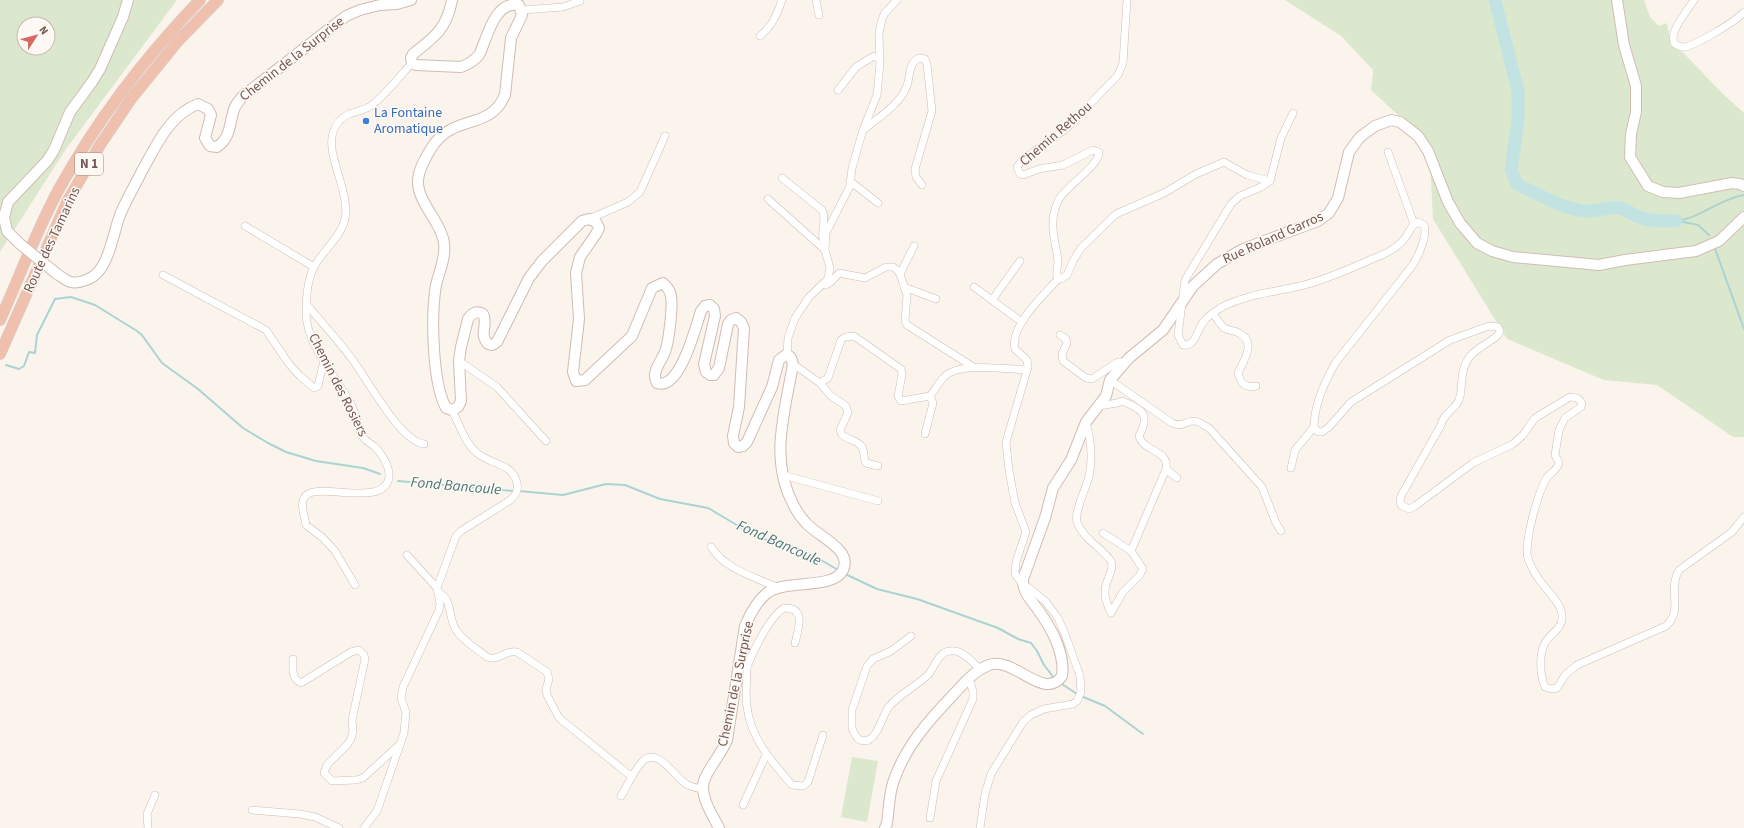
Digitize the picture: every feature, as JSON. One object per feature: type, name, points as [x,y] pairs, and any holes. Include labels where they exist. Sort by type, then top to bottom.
[{"type":"highway","name":"Route des Tamarins","points":[[0,320],[58,190],[87,140],[120,92],[200,0]]},
{"type":"highway","name":"Route des Tamarins","points":[[0,354],[67,202],[100,145],[135,94],[178,41],[218,0]]},
{"type":"main road","name":"Chemin de la Surprise","points":[[128,0],[123,17],[100,69],[70,112],[54,150],[47,161],[8,202],[4,217],[8,231],[20,244],[57,274],[71,282],[84,280],[96,275],[103,266],[121,214],[137,181],[159,140],[168,128],[186,111],[198,104],[208,108],[211,115],[205,138],[210,146],[217,147],[222,144],[227,137],[236,104],[243,96],[334,24],[360,10],[380,5],[397,4],[411,0]]},
{"type":"main road","points":[[452,0],[445,24],[433,38],[413,54],[411,58],[412,63],[422,66],[461,67],[468,65],[473,61],[481,49],[492,13],[497,6],[502,2],[512,0],[519,5],[522,10],[522,15],[511,38],[505,95],[502,102],[491,114],[460,124],[439,137],[431,148],[417,176],[417,188],[423,202],[440,230],[444,244],[443,260],[435,296],[433,339],[441,395],[446,408],[452,410],[458,407],[461,401],[459,361],[468,319],[471,315],[475,312],[480,312],[483,314],[485,323],[483,336],[488,344],[492,345],[497,342],[529,278],[542,261],[582,221],[589,219],[596,222],[599,228],[580,257],[576,273],[579,319],[573,372],[576,381],[585,380],[627,343],[636,329],[652,288],[663,283],[668,287],[671,296],[671,303],[666,348],[655,372],[654,379],[657,383],[666,383],[677,373],[687,352],[701,311],[706,306],[710,305],[714,309],[715,316],[704,364],[706,372],[710,375],[714,375],[720,368],[728,324],[731,320],[736,318],[741,322],[744,328],[739,407],[733,436],[734,443],[738,447],[743,446],[747,442],[772,387],[779,360],[787,354],[791,358],[793,364]]},
{"type":"main road","points":[[1617,0],[1624,45],[1636,86],[1636,112],[1630,134],[1630,158],[1648,186],[1664,192],[1679,193],[1721,184],[1732,183],[1742,185]]},
{"type":"main road","name":"Rue Roland Garros","points":[[1022,585],[1024,573],[1046,518],[1050,496],[1074,455],[1086,422],[1106,396],[1110,380],[1124,363],[1163,330],[1193,286],[1206,273],[1229,256],[1243,249],[1303,228],[1318,221],[1329,213],[1338,198],[1345,161],[1352,145],[1360,137],[1376,126],[1392,120],[1400,122],[1418,136],[1428,151],[1448,202],[1460,223],[1477,243],[1492,252],[1513,257],[1599,265],[1625,260],[1696,251],[1719,241],[1744,217]]},
{"type":"main road","name":"Chemin de la Surprise","points":[[703,789],[704,781],[723,750],[727,740],[743,666],[745,626],[751,613],[768,593],[779,588],[829,581],[840,576],[843,572],[845,562],[844,557],[836,547],[816,532],[798,513],[792,502],[783,475],[780,460],[780,444],[793,364]]},
{"type":"main road","points":[[885,828],[892,785],[909,751],[922,728],[969,678],[980,669],[991,664],[1014,668],[1037,681],[1048,685],[1055,684],[1062,676],[1062,662],[1053,635],[1022,585]]},
{"type":"main road","points":[[703,789],[705,798],[719,828]]},
{"type":"street","points":[[522,10],[563,7],[580,0]]},
{"type":"street","points":[[760,36],[769,28],[775,18],[782,0]]},
{"type":"street","points":[[816,0],[819,15]]},
{"type":"street","points":[[825,247],[830,223],[847,191],[863,130],[877,95],[879,34],[881,23],[884,14],[897,0]]},
{"type":"street","name":"Chemin Rethou","points":[[1059,278],[1057,273],[1058,262],[1052,231],[1054,214],[1058,201],[1063,193],[1097,160],[1099,152],[1093,150],[1063,165],[1039,169],[1023,175],[1020,174],[1017,167],[1022,160],[1066,129],[1118,75],[1123,63],[1127,0]]},
{"type":"street","points":[[1694,0],[1673,36],[1674,43],[1680,46],[1687,46],[1731,23],[1744,12]]},
{"type":"street","points":[[838,90],[856,67],[874,56],[879,59]]},
{"type":"street","points":[[863,130],[900,97],[906,89],[913,62],[919,58],[924,59],[927,64],[932,111],[914,169],[916,177],[922,185]]},
{"type":"street","name":"Chemin des Rosiers","points":[[355,585],[338,555],[326,541],[306,525],[303,499],[305,495],[315,491],[371,493],[380,489],[386,484],[389,478],[388,470],[385,460],[374,446],[365,440],[361,434],[351,405],[313,342],[306,313],[310,277],[314,267],[339,233],[345,218],[346,208],[333,155],[332,133],[341,120],[348,115],[371,106],[412,63]]},
{"type":"street","points":[[1291,468],[1295,450],[1314,427],[1316,409],[1324,383],[1336,362],[1416,260],[1426,230],[1421,223],[1418,222],[1414,224],[1405,239],[1388,251],[1374,258],[1304,284],[1258,294],[1240,300],[1213,313],[1200,325],[1194,341],[1191,344],[1183,346],[1178,335],[1186,280],[1231,204],[1240,196],[1261,187],[1270,180],[1281,138],[1293,113]]},
{"type":"street","points":[[589,219],[628,202],[640,192],[665,136]]},
{"type":"street","points":[[1388,152],[1414,224]]},
{"type":"street","points":[[980,828],[985,794],[991,774],[1023,722],[1031,715],[1044,709],[1073,704],[1077,701],[1081,692],[1080,676],[1058,618],[1046,602],[1037,594],[1022,585],[1015,574],[1015,569],[1026,532],[1015,503],[1006,442],[1027,370],[1027,360],[1017,352],[1014,345],[1022,322],[1059,278],[1064,278],[1067,276],[1073,261],[1081,248],[1116,214],[1164,193],[1186,179],[1216,164],[1224,162],[1247,175],[1270,180]]},
{"type":"street","points":[[782,178],[822,210],[825,216],[822,231],[830,264],[828,279],[809,297],[795,318],[788,338],[787,354]]},
{"type":"street","points":[[850,181],[878,203]]},
{"type":"street","points":[[768,200],[825,247]]},
{"type":"street","points":[[244,226],[314,267]]},
{"type":"street","points":[[900,274],[914,246]]},
{"type":"street","points":[[992,300],[1020,261]]},
{"type":"street","points":[[820,288],[831,282],[836,275],[842,273],[865,278],[890,266],[897,270],[900,274],[904,287],[907,301],[905,315],[907,325],[975,368]]},
{"type":"street","points":[[163,275],[266,330],[289,364],[314,388],[318,386],[324,360]]},
{"type":"street","points":[[904,287],[936,298]]},
{"type":"street","points":[[974,287],[1022,322]]},
{"type":"street","points":[[307,305],[352,359],[400,427],[412,440],[424,444]]},
{"type":"street","points":[[1213,313],[1224,327],[1242,334],[1248,340],[1248,349],[1238,373],[1243,385],[1248,387],[1256,386]]},
{"type":"street","points":[[1314,427],[1318,432],[1325,430],[1351,402],[1450,340],[1489,326],[1498,327],[1500,332],[1498,335],[1478,348],[1467,361],[1463,370],[1459,401],[1444,416],[1401,496],[1401,506],[1409,508],[1415,506],[1473,463],[1519,439],[1535,418],[1570,397],[1580,399],[1582,403],[1581,407],[1565,418],[1559,430],[1555,455],[1559,464],[1547,477],[1541,490],[1531,529],[1527,553],[1532,568],[1544,588],[1560,607],[1562,614],[1562,621],[1559,627],[1544,645],[1542,653],[1542,680],[1548,689],[1557,688],[1570,670],[1586,660],[1666,626],[1674,618],[1673,585],[1674,577],[1679,570],[1732,532],[1744,517]]},
{"type":"street","name":"Rue Roland Garros","points":[[1060,335],[1066,339],[1067,343],[1062,354],[1063,361],[1086,378],[1092,379],[1116,363],[1124,363]]},
{"type":"street","points":[[820,383],[828,378],[841,340],[845,337],[854,336],[901,369],[902,372],[898,396],[899,400],[922,399],[930,396],[945,375],[952,372],[989,367],[1027,370]]},
{"type":"street","points":[[459,361],[498,387],[546,441]]},
{"type":"street","points":[[793,364],[820,383],[831,396],[846,406],[848,413],[840,430],[842,435],[860,444],[866,463],[878,466]]},
{"type":"street","points":[[1110,380],[1172,423],[1180,426],[1193,421],[1209,428],[1262,487],[1276,523],[1281,531]]},
{"type":"street","points":[[924,434],[933,403],[930,396]]},
{"type":"street","points":[[1099,406],[1122,401],[1142,412],[1145,425],[1139,438],[1143,445],[1163,456],[1167,462],[1166,469],[1131,551]]},
{"type":"street","points":[[364,828],[377,811],[401,743],[406,721],[406,712],[401,698],[403,687],[439,610],[440,603],[438,590],[456,536],[461,531],[514,497],[518,485],[517,479],[508,469],[478,454],[468,440],[452,410]]},
{"type":"street","points":[[1086,422],[1091,438],[1090,469],[1076,517],[1080,529],[1086,537],[1111,561],[1112,570],[1105,587],[1105,597],[1110,613],[1123,592],[1139,576],[1143,569],[1131,551],[1103,533]]},
{"type":"street","points":[[1166,469],[1177,478]]},
{"type":"street","points":[[783,475],[878,501]]},
{"type":"street","points":[[711,547],[717,556],[726,564],[779,588]]},
{"type":"street","points":[[408,555],[446,598],[453,625],[458,633],[491,659],[498,659],[511,651],[517,652],[547,672],[549,679],[546,689],[547,695],[559,718],[632,777]]},
{"type":"street","points":[[795,643],[800,623],[799,616],[796,611],[784,608],[779,612],[743,666],[746,708],[755,734],[766,755],[792,785],[803,786],[808,782],[823,734]]},
{"type":"street","points":[[911,636],[890,651],[873,659],[867,666],[852,710],[852,728],[859,740],[867,741],[874,736],[888,709],[898,697],[928,674],[942,654],[951,650],[956,651],[963,654],[980,669]]},
{"type":"street","points":[[293,659],[294,676],[298,682],[301,683],[351,652],[359,650],[364,655],[365,659],[352,720],[353,731],[351,738],[347,745],[327,765],[324,773],[328,779],[337,782],[363,778],[401,743]]},
{"type":"street","points":[[930,818],[936,781],[973,699],[973,692],[969,678]]},
{"type":"street","points":[[743,805],[766,755]]},
{"type":"street","points":[[621,796],[644,760],[650,757],[659,759],[687,785],[703,789]]},
{"type":"street","points":[[148,828],[147,814],[155,795]]},
{"type":"street","points":[[252,810],[315,816],[339,828]]},
{"type":"green space","points":[[0,0],[177,0],[66,149],[0,252]]},
{"type":"green space","points":[[1285,0],[1644,0],[1650,17],[1659,26],[1667,23],[1670,39],[1723,94],[1744,113],[1744,437],[1733,437],[1657,385],[1604,380],[1507,339],[1433,219],[1429,144],[1371,90],[1373,70],[1341,36]]},
{"type":"green space","points":[[852,757],[878,761],[867,822],[841,817]]},
{"type":"waterway","points":[[1495,0],[1518,91],[1518,120],[1511,170],[1517,184],[1569,208],[1586,211],[1619,208],[1648,220],[1676,221]]},
{"type":"waterway","points":[[1676,221],[1694,216],[1726,200],[1744,195]]},
{"type":"waterway","points":[[1679,221],[1698,225],[1709,235]]},
{"type":"waterway","points":[[1714,246],[1744,329]]},
{"type":"waterway","name":"Fond Bancoule","points":[[6,365],[19,369],[24,366],[29,352],[35,353],[37,335],[55,299],[71,297],[95,305],[137,331],[142,335],[162,363],[198,389],[243,428],[268,443],[286,452],[316,461],[363,468],[380,474]]},
{"type":"waterway","name":"Fond Bancoule","points":[[398,481],[514,491]]},
{"type":"waterway","name":"Fond Bancoule","points":[[519,491],[563,495],[606,484],[625,485],[660,499],[708,508],[752,534],[767,540],[795,547],[838,570]]},
{"type":"waterway","name":"Fond Bancoule","points":[[843,573],[877,589],[917,599],[998,628],[1018,639],[1031,643],[1044,665],[1054,678]]},
{"type":"waterway","name":"Fond Bancoule","points":[[1059,682],[1077,694]]},
{"type":"waterway","name":"Fond Bancoule","points":[[1081,696],[1105,706],[1143,734]]},
{"type":"place","name":"La Fontaine Aromatique","points":[[366,121]]}]
